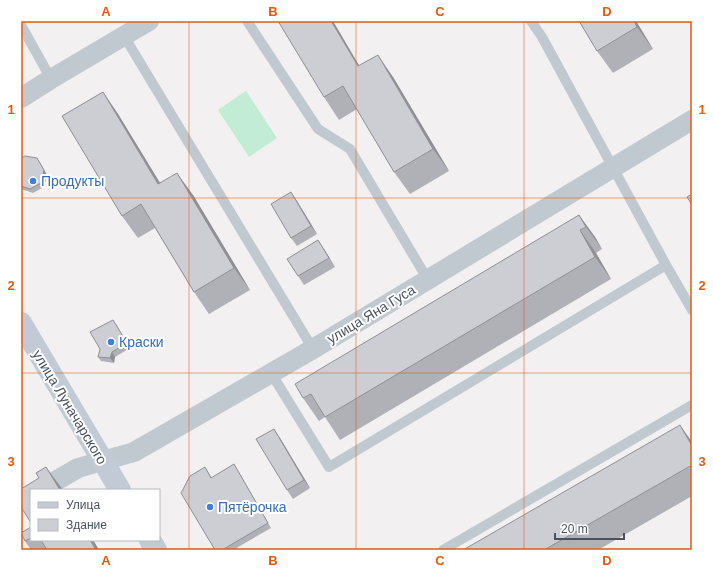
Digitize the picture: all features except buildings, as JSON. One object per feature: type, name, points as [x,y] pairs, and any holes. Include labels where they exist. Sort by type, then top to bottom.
[{"type":"street","points":[[21,98],[149,21]]},
{"type":"street","name":"улица Яна Гуса","points":[[42,489],[78,468],[134,452],[313,349],[692,120]]},
{"type":"street","name":"улица Луначарского","points":[[21,323],[119,489]]},
{"type":"street","points":[[151,541],[156,550]]},
{"type":"lane","points":[[247,21],[318,129],[350,149],[428,280]]},
{"type":"lane","points":[[531,21],[542,37],[692,310]]},
{"type":"lane","points":[[21,26],[51,79]]},
{"type":"lane","points":[[124,36],[313,349]]},
{"type":"lane","points":[[271,373],[329,467],[666,265]]},
{"type":"lane","points":[[443,550],[692,405]]},
{"type":"green space","points":[[246,91],[277,138],[249,157],[218,110]]},
{"type":"place","name":"Продукты","points":[[33,181]]},
{"type":"place","name":"Краски","points":[[111,342]]},
{"type":"place","name":"Пятёрочка","points":[[210,507]]}]
